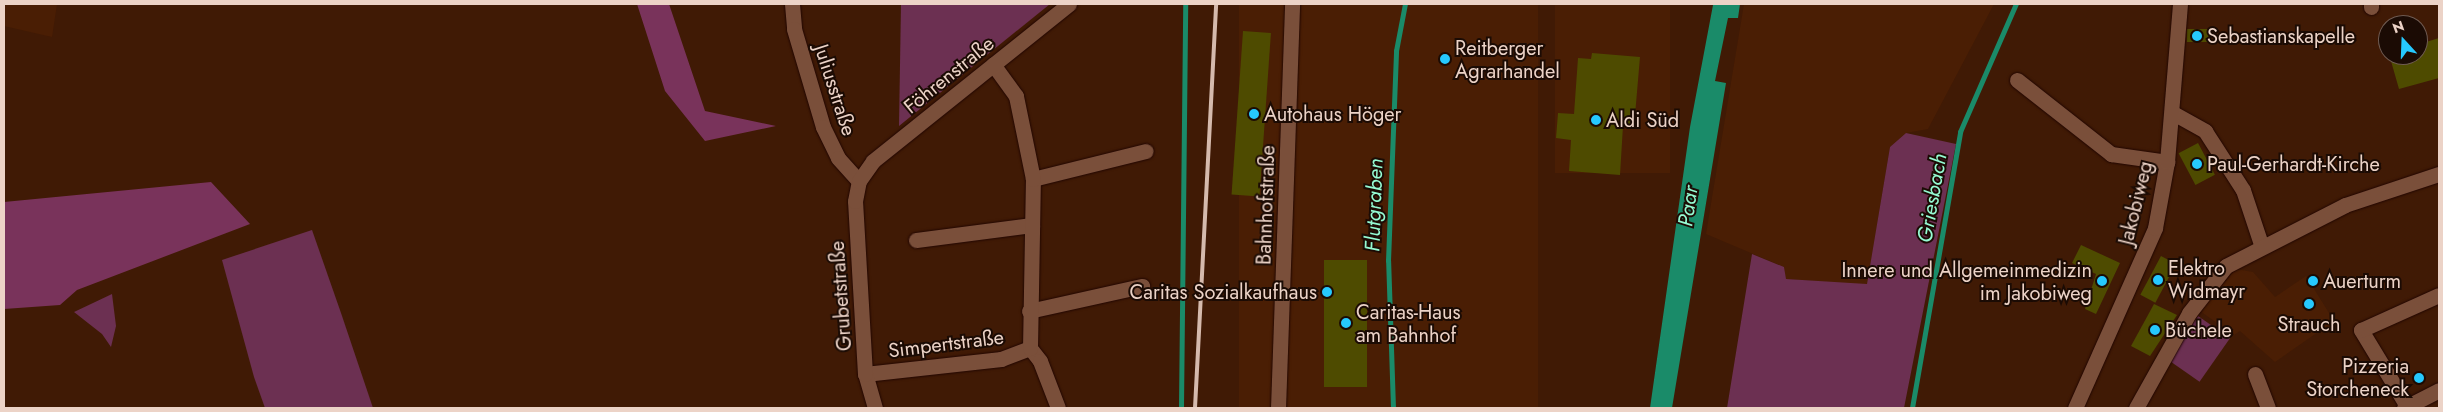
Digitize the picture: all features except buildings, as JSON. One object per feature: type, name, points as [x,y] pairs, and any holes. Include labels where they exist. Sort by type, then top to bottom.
[{"type":"street","name":"Juliusstraße","points":[[792,4],[794,29],[823,128],[838,158],[859,181]]},
{"type":"street","name":"Föhrenstraße","points":[[859,181],[873,161],[1069,4]]},
{"type":"street","name":"Bahnhofstraße","points":[[1278,408],[1292,4]]},
{"type":"street","name":"Jakobiweg","points":[[2075,408],[2150,242],[2167,162],[2173,113],[2180,4]]},
{"type":"street","name":"Simpertstraße","points":[[992,64],[1016,96],[1033,179],[1029,310],[1030,348],[1040,361],[1058,408]]},
{"type":"street","points":[[2017,80],[2111,154],[2167,162]]},
{"type":"street","points":[[2173,113],[2205,132],[2242,190],[2261,244]]},
{"type":"street","points":[[1033,179],[1146,151]]},
{"type":"street","points":[[2136,408],[2199,299],[2226,266],[2261,244],[2345,205],[2439,174]]},
{"type":"street","name":"Grubetstraße","points":[[859,181],[856,208],[866,374],[875,408]]},
{"type":"street","points":[[916,240],[1032,225]]},
{"type":"street","points":[[1029,310],[1142,286]]},
{"type":"street","points":[[2439,295],[2362,330],[2405,407],[2439,390]]},
{"type":"street","name":"Simpertstraße","points":[[866,374],[1000,359],[1030,348]]},
{"type":"street","points":[[2255,374],[2268,408]]},
{"type":"shaded area","points":[[4,4],[57,4],[52,37],[4,26]]},
{"type":"shaded area","points":[[637,4],[669,4],[705,111],[776,126],[705,141],[665,91]]},
{"type":"shaded area","points":[[901,4],[1050,4],[899,126]]},
{"type":"shaded area","points":[[1239,4],[1538,4],[1538,408],[1239,408]]},
{"type":"shaded area","points":[[1555,4],[1670,4],[1670,173],[1555,173]]},
{"type":"shaded area","points":[[1744,4],[1994,4],[1928,129],[1906,133],[1890,147],[1867,285],[1785,279],[1784,267],[1706,234]]},
{"type":"shaded area","points":[[1906,133],[1956,144],[1904,408],[1727,408],[1752,254],[1784,267],[1786,279],[1867,284],[1890,147]]},
{"type":"shaded area","points":[[211,182],[250,224],[77,290],[60,305],[4,309],[4,202]]},
{"type":"shaded area","points":[[312,230],[373,408],[265,408],[254,377],[222,260]]},
{"type":"shaded area","points":[[2236,269],[2253,272],[2275,297],[2306,276],[2334,321],[2275,362],[2240,331],[2234,335],[2200,311]]},
{"type":"shaded area","points":[[112,294],[116,326],[111,347],[102,334],[74,312]]},
{"type":"shaded area","points":[[2198,316],[2230,338],[2200,382],[2168,359]]},
{"type":"water","name":"Paar","points":[[1740,4],[1738,18],[1728,18],[1715,81],[1726,83],[1672,408],[1650,408],[1690,127],[1713,5]]},
{"type":"waterway","points":[[1181,408],[1185,4]]},
{"type":"waterway","name":"Flutgraben","points":[[1393,408],[1388,261],[1396,51],[1405,4]]},
{"type":"waterway","name":"Griesbach","points":[[1912,408],[1960,132],[2016,4]]},
{"type":"railway","points":[[1195,408],[1216,4]]},
{"type":"place","name":"Sebastianskapelle","points":[[2197,36]]},
{"type":"place","name":"Reitberger Agrarhandel","points":[[1445,59]]},
{"type":"place","name":"Autohaus Höger","points":[[1254,114]]},
{"type":"place","name":"Aldi Süd","points":[[1596,120]]},
{"type":"place","name":"Paul-Gerhardt-Kirche","points":[[2197,164]]},
{"type":"place","name":"Elektro Widmayr","points":[[2158,280]]},
{"type":"place","name":"Innere und Allgemeinmedizin im Jakobiweg","points":[[2102,281]]},
{"type":"place","name":"Auerturm","points":[[2313,281]]},
{"type":"place","name":"Caritas Sozialkaufhaus","points":[[1327,292]]},
{"type":"place","name":"Strauch","points":[[2309,304]]},
{"type":"place","name":"Caritas-Haus am Bahnhof","points":[[1346,323]]},
{"type":"place","name":"Büchele","points":[[2155,330]]},
{"type":"place","name":"Pizzeria Storcheneck","points":[[2419,378]]}]
